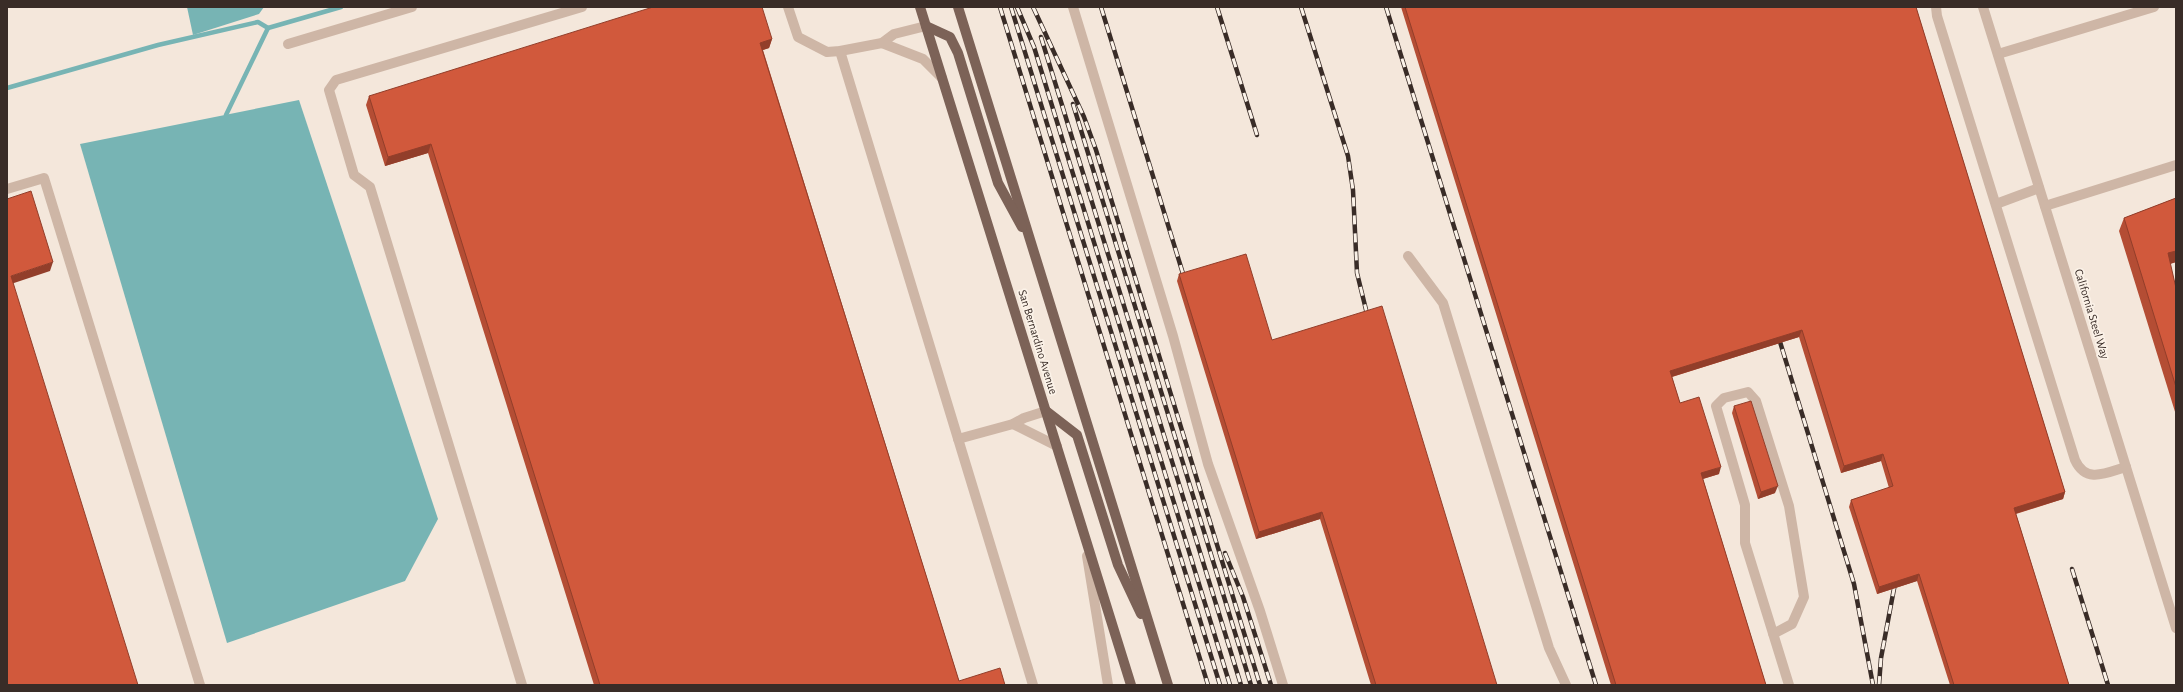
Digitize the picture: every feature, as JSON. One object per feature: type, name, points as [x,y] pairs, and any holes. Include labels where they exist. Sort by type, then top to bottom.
[{"type":"main road","name":"San Bernardino Avenue","points":[[920,7],[1131,685]]},
{"type":"main road","name":"San Bernardino Avenue","points":[[958,7],[1168,685]]},
{"type":"main road","points":[[926,26],[950,37],[958,53],[998,183],[1033,248]]},
{"type":"main road","points":[[1046,411],[1077,435],[1118,565],[1154,641]]},
{"type":"street","points":[[288,44],[412,7]]},
{"type":"street","points":[[522,685],[370,186],[354,175],[328,90],[336,80],[582,7]]},
{"type":"street","points":[[788,7],[798,37],[827,52],[840,52],[882,44],[894,34],[926,26]]},
{"type":"street","points":[[1073,7],[1173,336],[1206,457],[1260,611],[1283,685]]},
{"type":"street","points":[[1936,7],[1937,16],[2079,469],[2085,473],[2094,475],[2126,467]]},
{"type":"street","name":"California Steel Way","points":[[1983,7],[2176,628]]},
{"type":"street","points":[[1998,54],[2121,12],[2154,7]]},
{"type":"street","points":[[882,44],[923,59],[942,78]]},
{"type":"street","points":[[840,52],[1033,685]]},
{"type":"street","points":[[2045,206],[2176,165]]},
{"type":"street","points":[[7,189],[44,178],[200,685]]},
{"type":"street","points":[[1996,204],[2039,188]]},
{"type":"street","points":[[1408,256],[1443,303],[1549,648],[1566,685]]},
{"type":"street","points":[[1773,634],[1792,624],[1804,597],[1789,506],[1756,401],[1748,392],[1724,398],[1716,406],[1745,505],[1746,543],[1773,634],[1789,685]]},
{"type":"street","points":[[958,439],[1013,424],[1024,418],[1046,411]]},
{"type":"street","points":[[1013,424],[1057,446]]},
{"type":"street","points":[[1083,530],[1108,685]]},
{"type":"water","points":[[187,7],[264,7],[259,14],[193,35]]},
{"type":"water","points":[[299,100],[438,519],[405,581],[227,643],[80,144]]},
{"type":"building","points":[[653,7],[762,7],[772,39],[760,43],[959,681],[1000,668],[1005,685],[600,685],[431,144],[388,157],[369,96]]},
{"type":"building","points":[[1405,7],[1916,7],[2065,492],[2014,508],[2069,685],[1954,685],[1919,574],[1879,587],[1851,500],[1893,486],[1883,454],[1844,466],[1802,330],[1670,371],[1680,403],[1699,397],[1721,467],[1701,473],[1766,685],[1616,685]]},
{"type":"building","points":[[31,191],[53,262],[11,276],[138,685],[7,685],[7,199]]},
{"type":"building","points":[[2176,198],[2176,251],[2168,253],[2176,288],[2176,387],[2124,218]]},
{"type":"building","points":[[1246,254],[1272,340],[1382,306],[1497,685],[1376,685],[1322,512],[1259,532],[1179,274]]},
{"type":"building","points":[[1751,401],[1778,486],[1761,492],[1734,406]]},
{"type":"waterway","points":[[226,115],[268,28],[341,7]]},
{"type":"waterway","points":[[7,88],[158,45],[258,22],[268,28]]},
{"type":"railway","points":[[1000,7],[1208,685]]},
{"type":"railway","points":[[1011,7],[1220,685]]},
{"type":"railway","points":[[1017,7],[1034,47],[1230,685]]},
{"type":"railway","points":[[1033,7],[1084,117],[1096,150],[1260,685]]},
{"type":"railway","points":[[1101,7],[1184,277]]},
{"type":"railway","points":[[1217,7],[1257,135]]},
{"type":"railway","points":[[1301,7],[1348,156],[1353,190],[1357,273],[1369,322]]},
{"type":"railway","points":[[1386,7],[1596,685]]},
{"type":"railway","points":[[1041,37],[1241,685]]},
{"type":"railway","points":[[1073,104],[1251,685]]},
{"type":"railway","points":[[1777,332],[1854,584],[1873,685]]},
{"type":"railway","points":[[1225,553],[1243,597],[1271,685]]},
{"type":"railway","points":[[2072,569],[2108,685]]},
{"type":"railway","points":[[1879,685],[1881,658],[1896,578]]}]
